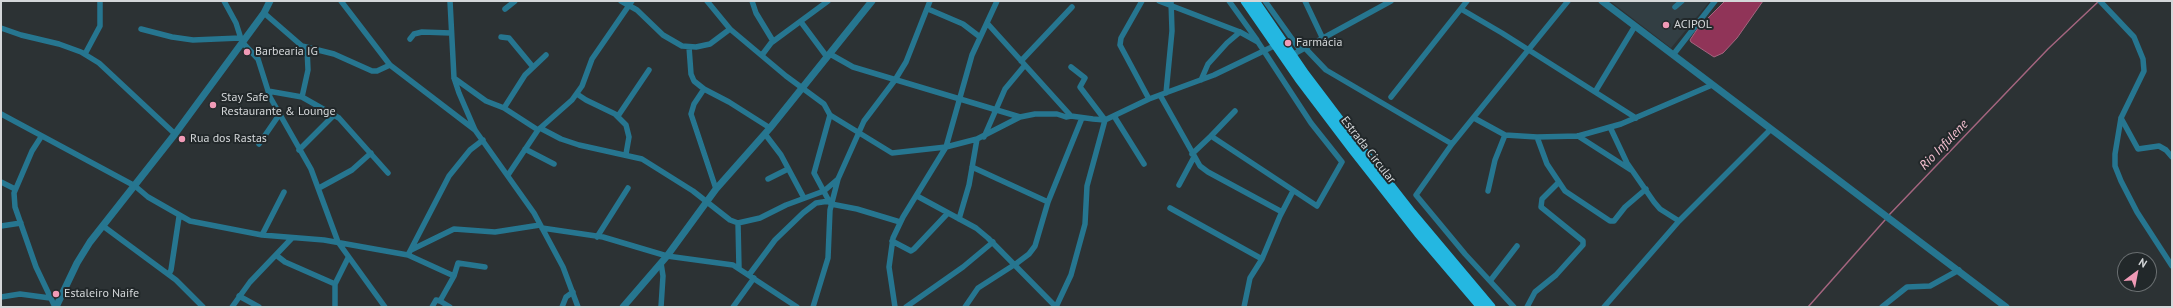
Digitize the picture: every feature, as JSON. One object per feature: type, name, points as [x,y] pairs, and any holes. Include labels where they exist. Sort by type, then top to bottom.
[{"type":"main road","name":"Estrada Circular","points":[[1245,1],[1361,161],[1418,233],[1481,307]]},
{"type":"main road","name":"Estrada Circular","points":[[1255,1],[1299,51],[1304,74],[1378,170],[1491,307]]},
{"type":"street","points":[[85,54],[100,26],[100,1]]},
{"type":"street","points":[[224,1],[236,23],[241,40],[258,59],[268,91],[279,115],[319,188],[338,242],[348,258],[385,307]]},
{"type":"street","points":[[56,307],[77,263],[103,226],[175,134],[241,40],[264,13],[270,1]]},
{"type":"street","points":[[341,1],[390,65],[441,106],[475,130],[483,140],[541,226],[563,267],[578,307]]},
{"type":"street","points":[[450,1],[454,78],[475,130]]},
{"type":"street","points":[[506,9],[515,1]]},
{"type":"street","points":[[621,1],[630,2],[663,35],[689,47],[710,44],[730,29]]},
{"type":"street","points":[[707,1],[730,29],[801,88],[824,104],[830,115],[857,133],[892,153],[946,147],[977,139],[984,137],[1020,117],[1035,114],[1057,114],[1066,117],[1071,116],[1105,120],[1149,99],[1201,80],[1276,45]]},
{"type":"street","points":[[752,1],[756,13],[773,41]]},
{"type":"street","points":[[762,55],[773,41],[828,1]]},
{"type":"street","points":[[623,307],[667,256],[716,189],[767,131],[872,1]]},
{"type":"street","points":[[813,307],[828,258],[830,202],[838,179],[857,133],[870,110],[896,80],[909,56],[930,1]]},
{"type":"street","points":[[895,307],[889,267],[892,241],[900,222],[946,147],[972,54],[997,1]]},
{"type":"street","points":[[1142,1],[1122,38],[1120,45],[1149,99]]},
{"type":"street","points":[[1159,1],[1171,3],[1240,32],[1258,42]]},
{"type":"street","points":[[1211,136],[1317,206],[1342,162],[1311,124],[1258,42],[1229,1]]},
{"type":"street","points":[[1265,1],[1299,51],[1326,70],[1452,144]]},
{"type":"street","points":[[1305,1],[1323,39]]},
{"type":"street","points":[[1299,51],[1391,1]]},
{"type":"street","points":[[1391,97],[1467,1]]},
{"type":"street","points":[[1514,307],[1416,195],[1452,144],[1568,1]]},
{"type":"street","points":[[1675,7],[1682,1]]},
{"type":"street","points":[[1673,55],[1715,1]]},
{"type":"street","points":[[2100,1],[2134,37],[2143,59],[2144,70],[2141,79],[2130,97],[2121,118],[2115,154],[2115,166],[2137,212],[2172,266]]},
{"type":"street","points":[[508,175],[539,129],[577,94],[585,81],[592,59],[630,2]]},
{"type":"street","points":[[1607,2],[1635,26],[2006,307]]},
{"type":"street","points":[[1166,93],[1172,31],[1171,3]]},
{"type":"street","points":[[984,137],[994,110],[1005,89],[1023,63],[1072,7]]},
{"type":"street","points":[[928,9],[963,24],[980,37]]},
{"type":"street","points":[[1460,9],[1636,118]]},
{"type":"street","points":[[264,13],[292,39],[307,48],[334,54],[372,71],[378,71],[390,65]]},
{"type":"street","points":[[801,22],[829,56],[853,67],[959,100],[1020,117]]},
{"type":"street","points":[[987,23],[1071,116]]},
{"type":"street","points":[[1595,92],[1635,26]]},
{"type":"street","points":[[1,28],[21,36],[59,44],[85,54],[112,74],[175,134]]},
{"type":"street","points":[[141,29],[172,37],[193,40],[241,40]]},
{"type":"street","points":[[410,38],[414,34],[422,32],[451,33]]},
{"type":"street","points":[[1201,80],[1208,64],[1227,43],[1240,32]]},
{"type":"street","points":[[501,37],[509,38],[533,67]]},
{"type":"street","points":[[689,47],[692,77],[704,89],[728,102],[767,131],[804,198]]},
{"type":"street","points":[[302,97],[308,70],[307,48]]},
{"type":"street","points":[[504,108],[533,67],[546,55]]},
{"type":"street","points":[[1071,67],[1085,78],[1080,88],[1105,120]]},
{"type":"street","points":[[618,116],[649,70]]},
{"type":"street","points":[[454,78],[486,101],[504,108],[539,129],[571,142],[642,159],[707,202],[730,220],[738,223],[760,218],[804,198],[824,192],[838,179]]},
{"type":"street","points":[[1474,118],[1505,135],[1537,137],[1578,136],[1636,118],[1712,84]]},
{"type":"street","points":[[704,89],[694,104],[691,114],[716,189]]},
{"type":"street","points":[[268,91],[302,97],[340,118],[388,172]]},
{"type":"street","points":[[577,94],[618,116],[628,130],[629,137],[626,154]]},
{"type":"street","points":[[1160,95],[1193,156],[1208,172],[1282,212]]},
{"type":"street","points":[[1179,185],[1193,156],[1235,111]]},
{"type":"street","points":[[1,114],[41,137],[135,186],[148,197],[179,217],[190,222],[262,235],[338,242],[409,252],[454,276]]},
{"type":"street","points":[[259,144],[279,115]]},
{"type":"street","points":[[299,150],[334,115]]},
{"type":"street","points":[[830,115],[814,173],[830,202]]},
{"type":"street","points":[[1114,116],[1144,164]]},
{"type":"street","points":[[965,307],[978,288],[1029,254],[1035,246],[1048,202],[1082,118]]},
{"type":"street","points":[[2121,118],[2138,149],[2158,146],[2166,150],[2172,158]]},
{"type":"street","points":[[917,196],[947,214],[976,228],[993,242],[1056,307],[1071,275],[1085,224],[1087,186],[1105,120]]},
{"type":"street","points":[[1610,127],[1633,172],[1646,190],[1660,209],[1679,221]]},
{"type":"street","points":[[1604,307],[1679,221],[1771,129]]},
{"type":"street","points":[[1488,191],[1495,160],[1505,135]]},
{"type":"street","points":[[1578,136],[1633,172]]},
{"type":"street","points":[[41,137],[32,151],[15,189],[15,207],[36,267],[50,298],[56,307]]},
{"type":"street","points":[[1537,137],[1547,164],[1559,182],[1574,198],[1612,222],[1625,207],[1646,190]]},
{"type":"street","points":[[959,219],[969,185],[977,139]]},
{"type":"street","points":[[409,252],[427,214],[449,176],[470,150],[483,140]]},
{"type":"street","points":[[525,149],[554,164]]},
{"type":"street","points":[[319,188],[352,170],[371,153]]},
{"type":"street","points":[[972,167],[1048,202]]},
{"type":"street","points":[[768,179],[788,170]]},
{"type":"street","points":[[1,182],[15,189]]},
{"type":"street","points":[[1527,307],[1535,292],[1556,275],[1583,245],[1583,241],[1541,207],[1542,199],[1559,182]]},
{"type":"street","points":[[597,237],[628,188]]},
{"type":"street","points":[[1244,307],[1248,293],[1248,282],[1262,259],[1282,212],[1294,191]]},
{"type":"street","points":[[262,235],[284,192]]},
{"type":"street","points":[[733,307],[751,276],[775,240],[808,208],[816,203],[830,202],[900,222]]},
{"type":"street","points":[[1170,208],[1262,259]]},
{"type":"street","points":[[892,241],[911,250],[914,249],[947,214]]},
{"type":"street","points":[[169,274],[171,270],[179,217]]},
{"type":"street","points":[[1,226],[21,223]]},
{"type":"street","points":[[738,223],[739,268]]},
{"type":"street","points":[[103,226],[169,274],[203,307]]},
{"type":"street","points":[[409,252],[454,229],[495,232],[541,226],[597,237],[667,256],[727,263],[739,268],[797,307]]},
{"type":"street","points":[[232,307],[239,296],[292,238]]},
{"type":"street","points":[[906,307],[963,267],[993,242]]},
{"type":"street","points":[[1490,280],[1517,246]]},
{"type":"street","points":[[276,254],[284,262],[335,284]]},
{"type":"street","points":[[335,307],[335,284],[348,258]]},
{"type":"street","points":[[440,301],[454,276],[458,263],[485,267]]},
{"type":"street","points":[[661,263],[663,276],[661,307]]},
{"type":"street","points":[[1882,307],[1908,287],[1930,286],[1959,270]]},
{"type":"street","points":[[562,307],[566,297],[573,292]]},
{"type":"street","points":[[1,297],[20,294],[50,298]]},
{"type":"street","points":[[239,296],[259,307]]},
{"type":"street","points":[[432,307],[436,300],[450,307]]},
{"type":"shaded area","name":"ACIPOL","points":[[1610,1],[1710,1],[1671,48]]},
{"type":"shaded area","points":[[1725,1],[1763,1],[1737,38],[1723,53],[1714,57],[1690,40],[1698,28]]},
{"type":"waterway","name":"Rio Infulene","points":[[1889,215],[2048,49],[2099,1]]},
{"type":"waterway","name":"Rio Infulene","points":[[1808,307],[1885,220]]},
{"type":"place","name":"ACIPOL","points":[[1666,25]]},
{"type":"place","name":"Farmácia","points":[[1288,43]]},
{"type":"place","name":"Barbearia IG","points":[[247,52]]},
{"type":"place","name":"Stay Safe Restaurante & Lounge","points":[[213,105]]},
{"type":"place","name":"Rua dos Rastas","points":[[182,139]]},
{"type":"place","name":"Estaleiro Naife","points":[[56,294]]}]
